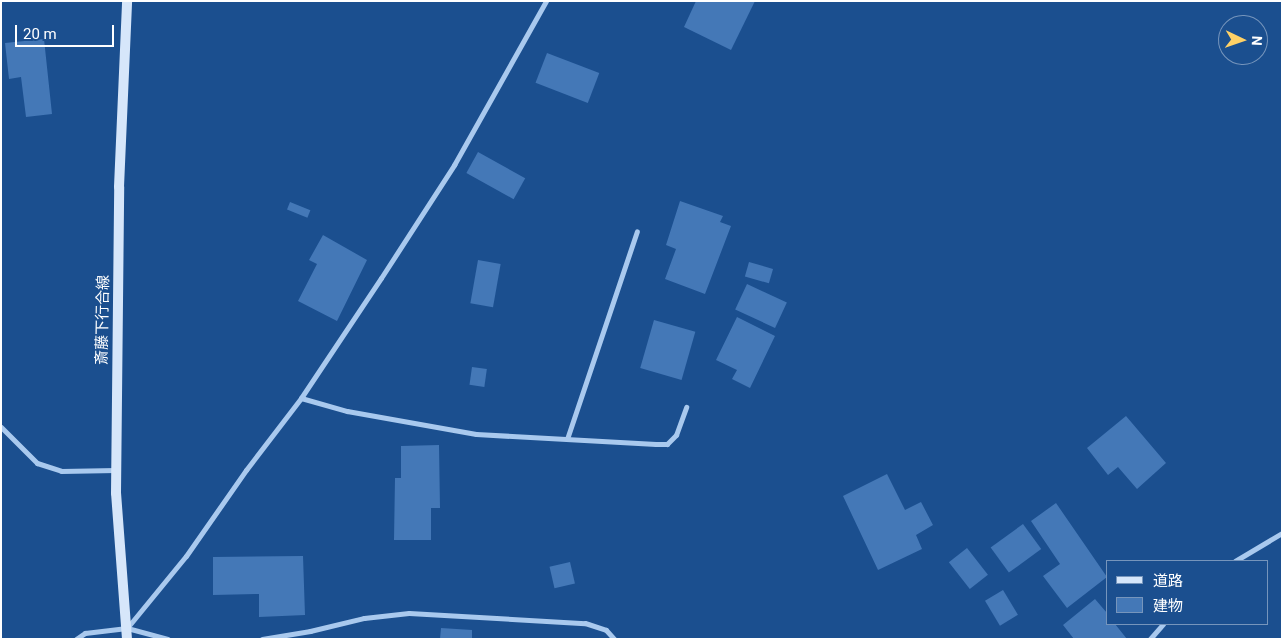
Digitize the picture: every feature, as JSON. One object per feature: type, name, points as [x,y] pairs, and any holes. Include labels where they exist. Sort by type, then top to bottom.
[{"type":"main road","name":"斎藤下行合線","points":[[127,1],[119,187],[116,470],[116,493],[127,633]]},
{"type":"street","points":[[127,633],[186,556],[246,470],[301,398],[454,165],[546,1]]},
{"type":"street","points":[[567,439],[637,231]]},
{"type":"street","points":[[301,398],[347,411],[476,434],[667,444],[676,435],[686,407]]},
{"type":"street","points":[[1,426],[37,463],[61,471],[116,470]]},
{"type":"street","points":[[1236,560],[1282,533]]},
{"type":"street","points":[[262,639],[310,631],[364,618],[409,613],[585,623],[606,630],[614,639]]},
{"type":"street","points":[[1150,639],[1162,625]]},
{"type":"street","points":[[76,639],[85,633],[127,633],[168,639]]},
{"type":"building","points":[[696,1],[755,1],[731,50],[684,27]]},
{"type":"building","points":[[44,39],[52,114],[26,117],[21,77],[9,79],[5,43]]},
{"type":"building","points":[[547,53],[599,73],[588,103],[536,83]]},
{"type":"building","points":[[478,152],[525,178],[514,199],[466,173]]},
{"type":"building","points":[[680,201],[723,216],[720,222],[731,226],[705,294],[665,279],[676,249],[666,245]]},
{"type":"building","points":[[290,202],[310,210],[307,218],[287,209]]},
{"type":"building","points":[[323,235],[367,260],[337,321],[298,301],[317,264],[309,260]]},
{"type":"building","points":[[478,260],[501,264],[493,307],[470,303]]},
{"type":"building","points":[[749,262],[773,269],[769,283],[745,276]]},
{"type":"building","points":[[747,284],[787,303],[775,328],[735,309]]},
{"type":"building","points":[[737,317],[775,336],[750,388],[732,379],[737,370],[716,360]]},
{"type":"building","points":[[654,320],[695,332],[682,380],[640,368]]},
{"type":"building","points":[[472,367],[487,369],[484,387],[469,385]]},
{"type":"building","points":[[1126,416],[1166,463],[1137,489],[1118,467],[1108,475],[1087,448]]},
{"type":"building","points":[[439,445],[440,508],[431,508],[431,540],[394,540],[395,478],[401,478],[401,446]]},
{"type":"building","points":[[887,474],[905,510],[921,502],[933,525],[916,535],[922,549],[878,570],[843,496]]},
{"type":"building","points":[[1056,503],[1106,576],[1106,578],[1067,608],[1043,576],[1060,564],[1031,521]]},
{"type":"building","points":[[1023,524],[1041,549],[1009,573],[991,548]]},
{"type":"building","points":[[967,548],[988,575],[970,589],[949,562]]},
{"type":"building","points":[[303,556],[305,615],[259,617],[259,594],[213,595],[213,557]]},
{"type":"building","points":[[570,562],[575,583],[554,588],[550,567]]},
{"type":"building","points":[[1003,590],[1018,615],[1000,626],[985,601]]},
{"type":"building","points":[[1095,599],[1106,612],[1106,625],[1116,625],[1127,639],[1074,639],[1063,625]]},
{"type":"building","points":[[441,628],[472,630],[472,639],[440,639]]}]
